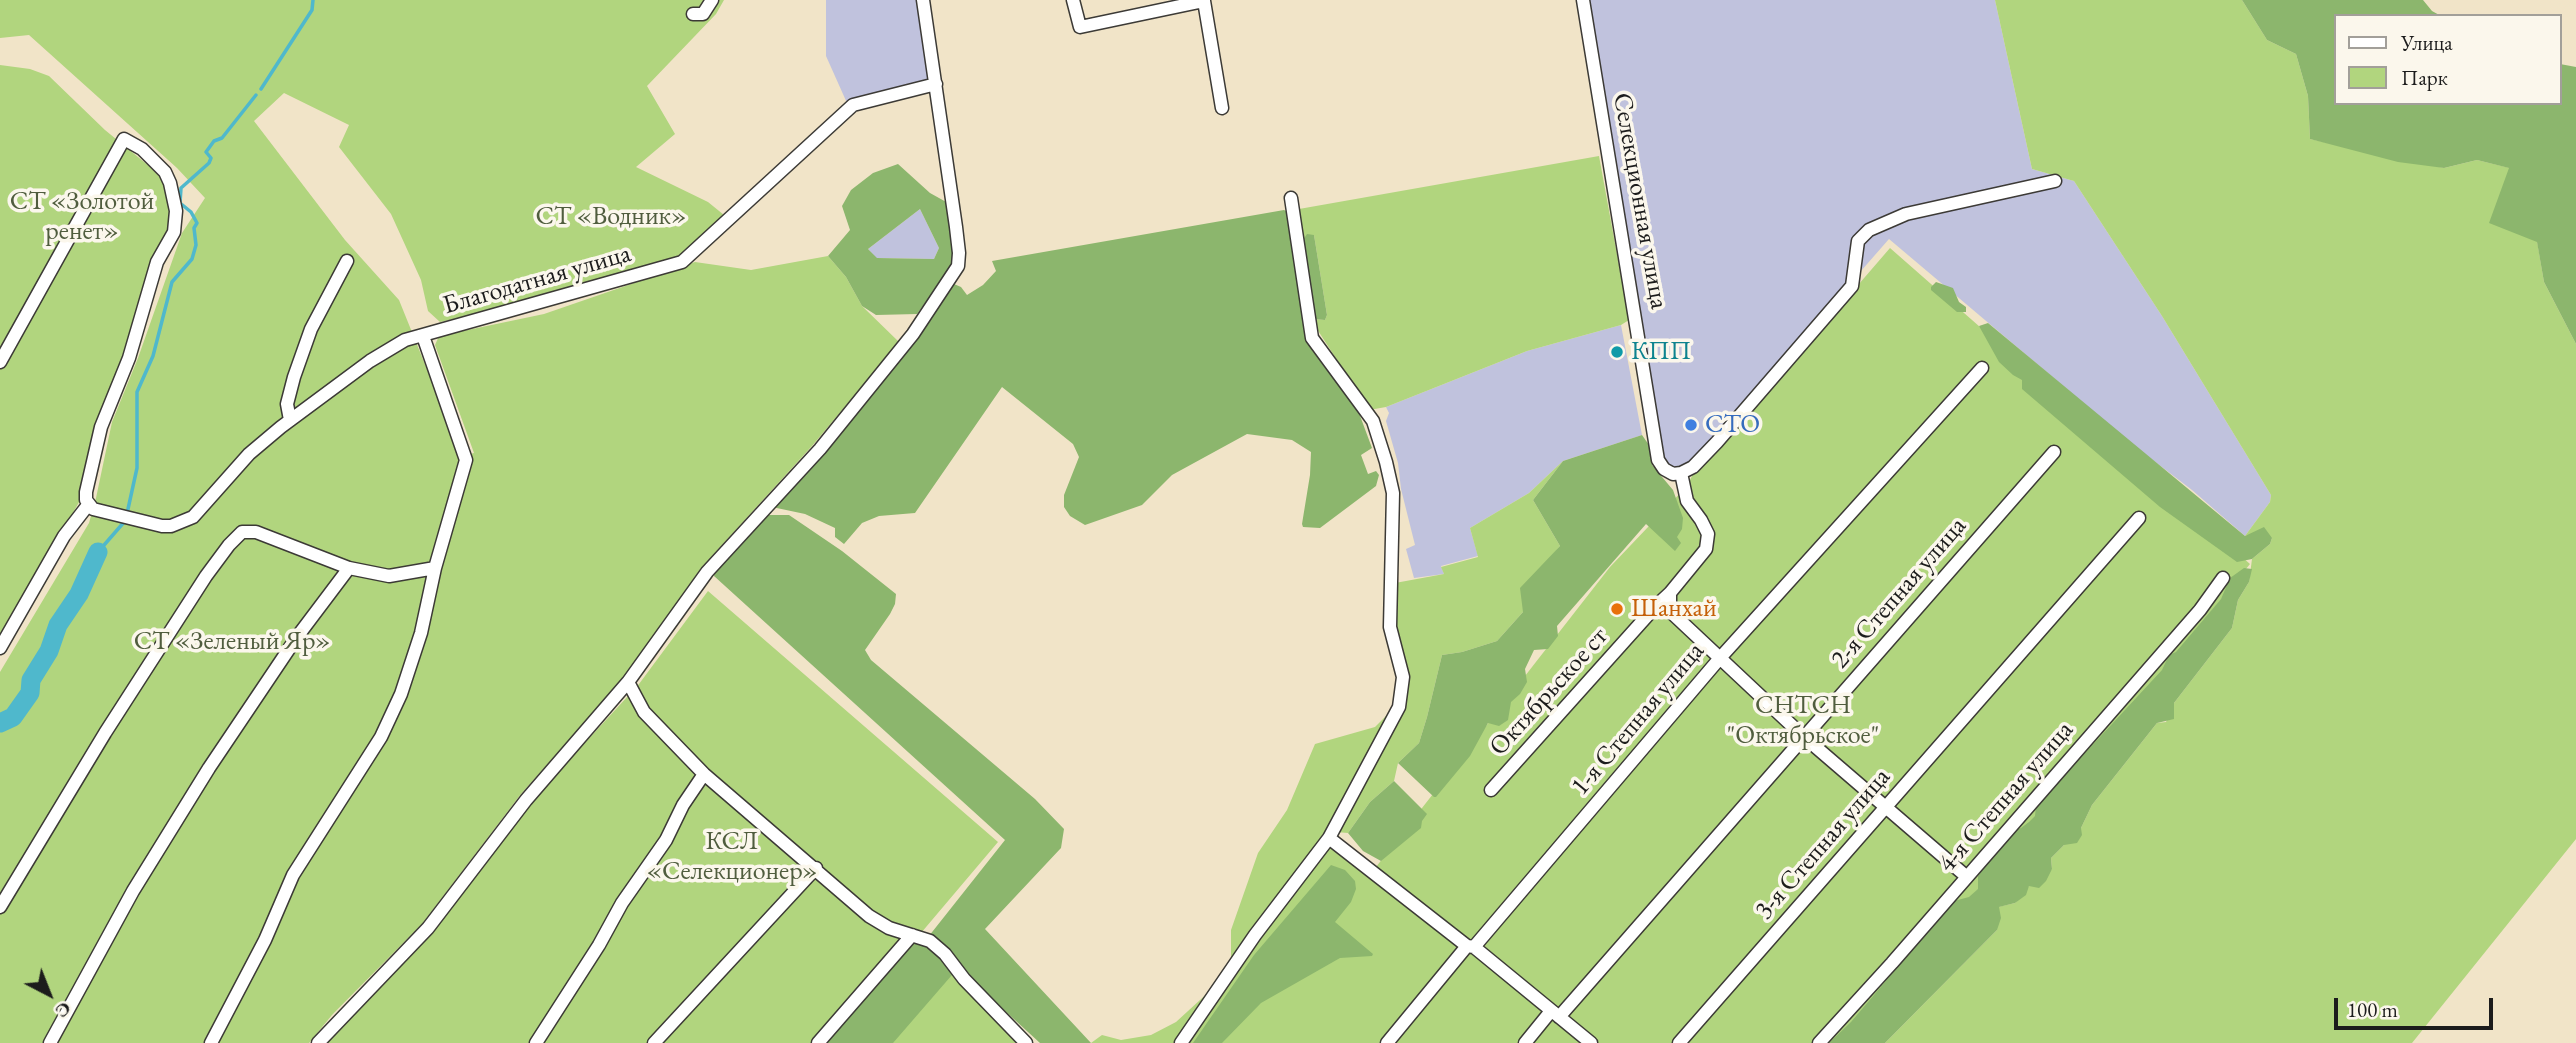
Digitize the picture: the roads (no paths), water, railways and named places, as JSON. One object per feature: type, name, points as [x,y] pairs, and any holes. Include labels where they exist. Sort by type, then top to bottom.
[{"type":"street","points":[[693,14],[703,15],[712,0]]},
{"type":"street","points":[[318,1043],[428,928],[526,800],[628,682],[707,572],[820,449],[913,334],[958,266],[956,227],[923,0]]},
{"type":"street","points":[[1073,0],[1080,27],[1204,1],[1222,108]]},
{"type":"street","name":"Селекционная улица","points":[[1583,0],[1658,460],[1669,472],[1681,473]]},
{"type":"street","name":"Благодатная улица","points":[[88,505],[93,509],[162,526],[184,522],[193,517],[249,454],[290,420],[370,361],[405,340],[682,262],[853,105],[936,84]]},
{"type":"street","points":[[0,362],[124,139],[142,149],[165,172],[170,183],[176,211],[174,232],[158,262],[129,358],[101,427],[86,492],[88,505],[64,536],[0,648]]},
{"type":"street","points":[[1681,473],[1693,467],[1717,442],[1852,286],[1858,241],[1869,230],[1906,214],[2055,181]]},
{"type":"street","points":[[1181,1043],[1255,935],[1329,838],[1399,707],[1403,677],[1390,627],[1393,493],[1386,462],[1373,421],[1312,338],[1291,198]]},
{"type":"street","points":[[290,420],[287,404],[311,329],[347,261]]},
{"type":"street","points":[[211,1043],[265,940],[293,875],[381,737],[401,694],[421,633],[435,568],[466,460],[424,336]]},
{"type":"street","name":"1-я Степная улица","points":[[1387,1043],[1720,658],[1982,368]]},
{"type":"street","name":"2-я Степная улица","points":[[1525,1043],[1555,1014],[2054,452]]},
{"type":"street","name":"Октябрьское ст","points":[[1491,790],[1670,593],[1706,549],[1708,541],[1701,520],[1687,501],[1681,473]]},
{"type":"street","name":"3-я Степная улица","points":[[1679,1043],[2139,518]]},
{"type":"street","points":[[0,907],[104,733],[229,545],[242,532],[256,532],[349,568],[389,576],[435,568]]},
{"type":"street","points":[[50,1043],[132,891],[209,768],[297,637],[349,568]]},
{"type":"street","name":"4-я Степная улица","points":[[1819,1043],[2200,610],[2223,578]]},
{"type":"street","points":[[1670,593],[1670,608],[1673,614],[1803,736],[1966,877]]},
{"type":"street","points":[[628,682],[644,712],[704,774],[869,916],[888,928],[930,941],[1026,1043]]},
{"type":"street","points":[[536,1043],[599,945],[622,903],[666,840],[683,805],[704,774]]},
{"type":"street","points":[[1329,838],[1591,1043]]},
{"type":"street","points":[[654,1043],[816,868]]},
{"type":"street","points":[[818,1043],[912,935]]},
{"type":"waterway","points":[[261,89],[312,10],[313,0]]},
{"type":"waterway","points":[[128,509],[137,468],[137,392],[153,356],[172,282],[192,259],[196,245],[194,228],[197,223],[191,212],[180,203],[181,188],[209,163],[211,158],[206,152],[214,141],[222,138],[256,95]]},
{"type":"waterway","points":[[98,552],[125,521]]},
{"type":"waterway","points":[[0,723],[13,717],[30,693],[31,680],[49,651],[58,625],[79,594],[98,552]]},
{"type":"place","name":"КПП","points":[[1617,352]]},
{"type":"place","name":"СТО","points":[[1691,425]]},
{"type":"place","name":"Шанхай","points":[[1617,609]]},
{"type":"park label","name":"СТ «Золотой ренет»","points":[[82,217]]},
{"type":"park label","name":"СТ «Водник»","points":[[611,217]]},
{"type":"park label","name":"СТ «Зеленый Яр»","points":[[232,642]]},
{"type":"park label","name":"СНТСН \"Октябрьское\"","points":[[1803,721]]},
{"type":"park label","name":"КСЛ «Селекционер»","points":[[732,857]]}]
